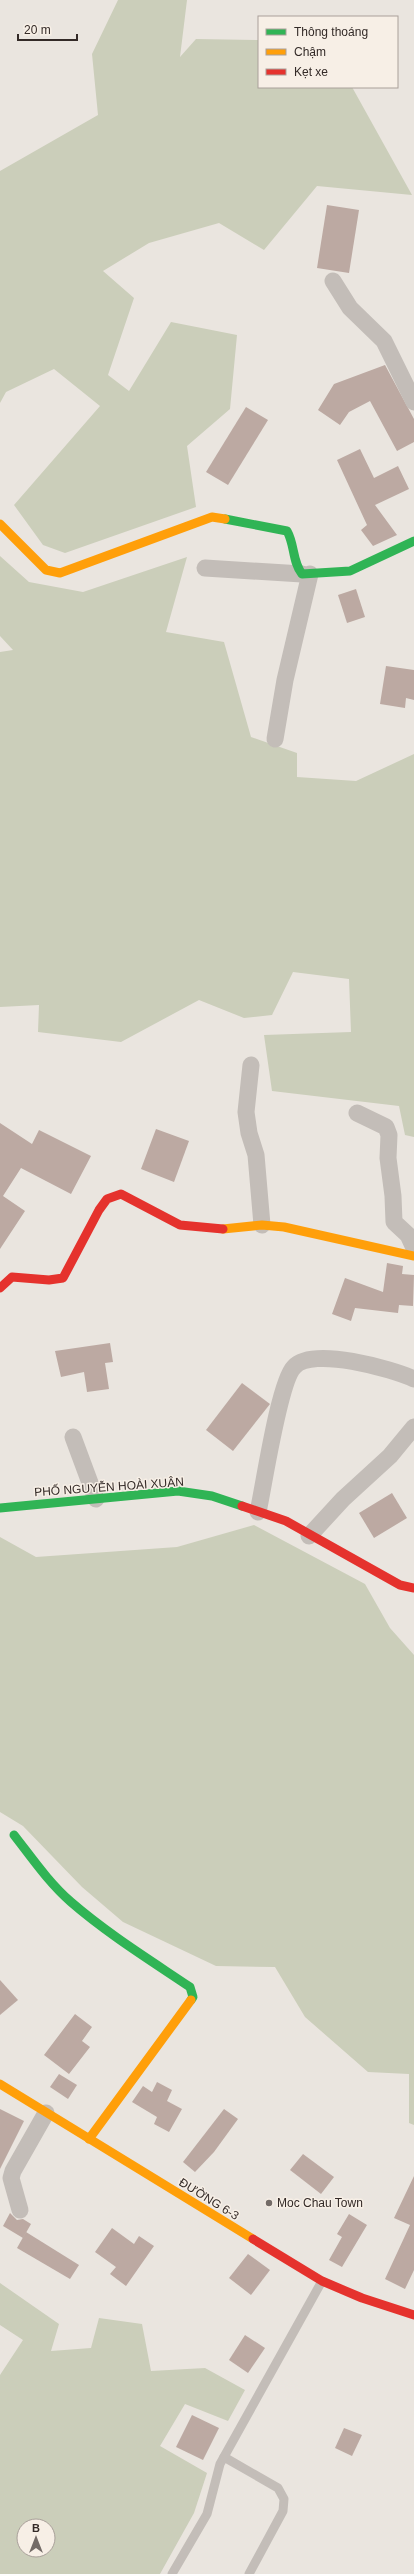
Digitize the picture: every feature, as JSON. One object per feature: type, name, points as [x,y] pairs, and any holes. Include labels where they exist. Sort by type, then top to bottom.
[{"type":"street","points":[[333,281],[350,308],[384,341],[414,402]]},
{"type":"street","points":[[0,524],[46,570],[60,573],[151,541],[200,520],[218,518],[287,531],[292,537],[296,566],[302,574],[280,718],[275,739]]},
{"type":"street","points":[[205,568],[302,574],[350,571],[414,541]]},
{"type":"street","points":[[252,1065],[246,1112],[249,1133],[256,1155],[262,1225]]},
{"type":"street","points":[[357,1113],[386,1127],[389,1135],[388,1158],[393,1196],[394,1222],[408,1234],[414,1248]]},
{"type":"street","points":[[0,1288],[11,1277],[40,1280],[63,1278],[99,1210],[107,1199],[121,1194],[128,1196],[180,1225],[189,1228],[230,1229],[262,1225],[284,1227],[414,1256]]},
{"type":"street","points":[[258,1512],[280,1401],[289,1373],[294,1366],[303,1360],[326,1358],[384,1369],[414,1379]]},
{"type":"street","points":[[309,1536],[343,1499],[390,1456],[414,1428]]},
{"type":"street","points":[[73,1437],[96,1499]]},
{"type":"street","name":"PHỐ NGUYỄN HOÀI XUÂN","points":[[0,1508],[178,1491],[212,1496],[286,1522],[400,1585],[414,1588]]},
{"type":"street","points":[[14,1835],[46,1877],[70,1901],[105,1930],[190,1986],[192,1992],[193,1997],[186,2010],[89,2139]]},
{"type":"street","name":"ĐƯỜNG 6-3","points":[[0,2084],[322,2281],[362,2298],[414,2315]]},
{"type":"street","points":[[20,2210],[11,2178],[13,2171],[46,2113]]},
{"type":"lane","points":[[172,2574],[208,2514],[220,2464],[322,2281]]},
{"type":"lane","points":[[224,2457],[278,2488],[284,2499],[283,2511],[249,2574]]},
{"type":"green space","points":[[118,0],[187,0],[180,57],[196,39],[258,40],[258,88],[353,88],[412,195],[317,186],[264,250],[219,223],[149,243],[103,271],[134,298],[108,375],[129,391],[171,322],[237,335],[230,409],[187,446],[196,507],[65,553],[43,545],[14,505],[100,406],[54,369],[6,392],[0,403],[0,171],[98,115],[92,54]]},
{"type":"green space","points":[[0,556],[29,582],[83,592],[187,557],[166,632],[224,642],[251,737],[297,753],[297,777],[356,781],[414,754],[414,1137],[405,1135],[399,1106],[272,1091],[264,1035],[351,1032],[349,979],[293,972],[272,1015],[244,1018],[199,1000],[121,1042],[38,1032],[39,1005],[0,1007],[0,652],[13,650],[0,636]]},
{"type":"green space","points":[[254,1525],[365,1584],[390,1628],[414,1655],[414,2125],[409,2123],[409,2074],[368,2072],[305,2017],[275,1967],[216,1966],[123,1922],[82,1887],[23,1826],[0,1812],[0,1537],[36,1557],[177,1547]]},
{"type":"green space","points":[[0,2283],[59,2324],[51,2351],[91,2348],[99,2318],[142,2324],[151,2371],[205,2368],[245,2390],[228,2421],[185,2404],[160,2446],[207,2473],[194,2513],[160,2574],[0,2574],[0,2375],[23,2340],[0,2325]]},
{"type":"building","points":[[327,205],[359,210],[349,273],[317,268]]},
{"type":"building","points":[[385,365],[414,419],[414,442],[397,451],[370,401],[349,412],[340,425],[318,410],[334,384]]},
{"type":"building","points":[[246,407],[268,420],[228,485],[206,472]]},
{"type":"building","points":[[360,449],[374,478],[398,466],[409,489],[375,505],[397,535],[373,546],[361,530],[367,525],[337,460]]},
{"type":"building","points":[[356,589],[365,617],[347,623],[338,595]]},
{"type":"building","points":[[386,666],[414,670],[414,700],[406,698],[405,708],[380,704]]},
{"type":"building","points":[[0,1123],[32,1144],[39,1130],[91,1156],[71,1194],[21,1168],[3,1196],[25,1211],[0,1249]]},
{"type":"building","points":[[156,1129],[189,1141],[174,1182],[141,1169]]},
{"type":"building","points":[[387,1263],[403,1266],[402,1274],[414,1275],[413,1306],[399,1305],[398,1313],[355,1308],[351,1321],[332,1314],[345,1278],[383,1292]]},
{"type":"building","points":[[110,1343],[113,1362],[105,1363],[109,1389],[87,1392],[84,1372],[61,1377],[55,1351]]},
{"type":"building","points":[[242,1383],[270,1404],[233,1451],[206,1430]]},
{"type":"building","points":[[392,1493],[407,1518],[374,1538],[359,1513]]},
{"type":"building","points":[[0,1980],[18,2000],[0,2015]]},
{"type":"building","points":[[75,2014],[92,2027],[82,2041],[90,2047],[69,2074],[44,2055]]},
{"type":"building","points":[[59,2074],[77,2085],[68,2099],[50,2087]]},
{"type":"building","points":[[157,2082],[172,2090],[167,2101],[182,2109],[169,2132],[154,2124],[157,2117],[132,2102],[143,2086],[152,2092]]},
{"type":"building","points":[[0,2109],[24,2121],[0,2169]]},
{"type":"building","points":[[224,2109],[238,2119],[214,2152],[195,2172],[183,2162]]},
{"type":"building","points":[[303,2154],[334,2177],[321,2194],[290,2170]]},
{"type":"building","points":[[414,2176],[414,2270],[405,2289],[385,2279],[410,2225],[394,2218]]},
{"type":"building","points":[[10,2213],[17,2220],[23,2219],[31,2224],[23,2238],[3,2226]]},
{"type":"building","points":[[349,2214],[367,2225],[342,2267],[329,2260],[342,2237],[337,2234]]},
{"type":"building","points":[[112,2228],[134,2244],[139,2236],[154,2246],[126,2286],[110,2274],[116,2267],[95,2252]]},
{"type":"building","points":[[26,2232],[79,2265],[70,2279],[17,2248]]},
{"type":"building","points":[[248,2254],[270,2270],[251,2295],[229,2278]]},
{"type":"building","points":[[245,2335],[265,2348],[248,2373],[229,2360]]},
{"type":"building","points":[[192,2415],[219,2428],[203,2460],[176,2447]]},
{"type":"building","points":[[344,2428],[362,2435],[352,2456],[335,2448]]},
{"type":"traffic: fast","points":[[225,519],[287,531],[290,536],[297,564],[302,574],[350,571],[414,541]]},
{"type":"traffic: fast","points":[[0,1508],[178,1491],[212,1496],[242,1506]]},
{"type":"traffic: fast","points":[[14,1835],[41,1870],[63,1895],[114,1936],[190,1987],[193,1997],[191,2000]]},
{"type":"traffic: slow","points":[[0,524],[46,570],[60,573],[212,517],[225,519]]},
{"type":"traffic: slow","points":[[223,1229],[262,1225],[284,1227],[414,1256]]},
{"type":"traffic: slow","points":[[89,2139],[191,2000]]},
{"type":"traffic: slow","points":[[0,2084],[253,2239]]},
{"type":"traffic: jam","points":[[0,1288],[12,1277],[49,1280],[63,1278],[99,1210],[107,1199],[121,1194],[180,1225],[223,1229]]},
{"type":"traffic: jam","points":[[242,1506],[286,1521],[400,1585],[414,1588]]},
{"type":"traffic: jam","points":[[253,2239],[322,2281],[362,2298],[414,2315]]},
{"type":"place","name":"Moc Chau Town","points":[[269,2203]]}]
